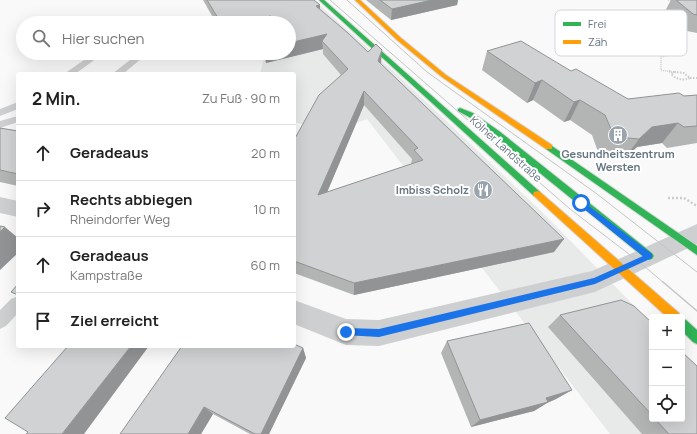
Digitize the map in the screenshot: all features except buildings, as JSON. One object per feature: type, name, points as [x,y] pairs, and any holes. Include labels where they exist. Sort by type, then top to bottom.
[{"type":"main road","name":"Kölner Landstraße","points":[[321,0],[672,314]]},
{"type":"main road","name":"Kölner Landstraße","points":[[357,0],[398,39],[444,76],[693,241]]},
{"type":"main road","points":[[436,102],[451,106],[471,115],[496,133],[649,256]]},
{"type":"main road","points":[[685,327],[697,338]]},
{"type":"street","points":[[0,205],[16,209]]},
{"type":"street","points":[[296,313],[346,332],[379,333],[595,281],[649,256],[693,241]]},
{"type":"lane","points":[[72,72],[90,60]]},
{"type":"lane","points":[[120,72],[135,60]]},
{"type":"lane","points":[[0,113],[16,106]]},
{"type":"lane","points":[[0,125],[16,120]]},
{"type":"lane","points":[[0,321],[16,304]]},
{"type":"path","points":[[668,0],[678,3]]},
{"type":"path","points":[[666,56],[661,57],[660,70],[684,73],[690,78]]},
{"type":"path","points":[[672,72],[674,77],[681,80],[697,78]]},
{"type":"shaded area","points":[[211,0],[314,0],[398,75],[543,213],[649,321],[649,422],[685,422],[697,434],[610,434],[367,119],[333,132],[296,123],[296,72],[260,72],[263,60],[296,60],[296,16],[218,16]]},
{"type":"tram line","points":[[330,0],[570,209],[638,261],[664,283]]},
{"type":"tram line","points":[[347,0],[427,72],[597,194],[697,272]]},
{"type":"tram line","points":[[663,282],[697,311]]},
{"type":"traffic: fast","points":[[321,0],[537,194]]},
{"type":"traffic: fast","points":[[460,110],[471,115],[496,133],[649,256]]},
{"type":"traffic: fast","points":[[549,147],[697,251]]},
{"type":"traffic: fast","points":[[685,327],[697,338]]},
{"type":"traffic: slow","points":[[357,0],[399,39],[444,76],[549,147]]},
{"type":"traffic: slow","points":[[537,194],[672,314]]},
{"type":"place","name":"Gesundheitszentrum Wersten","points":[[618,135]]},
{"type":"place","name":"Imbiss Scholz","points":[[483,190]]},
{"type":"route","points":[[346,332],[379,333],[595,281],[649,256],[581,203]]}]
